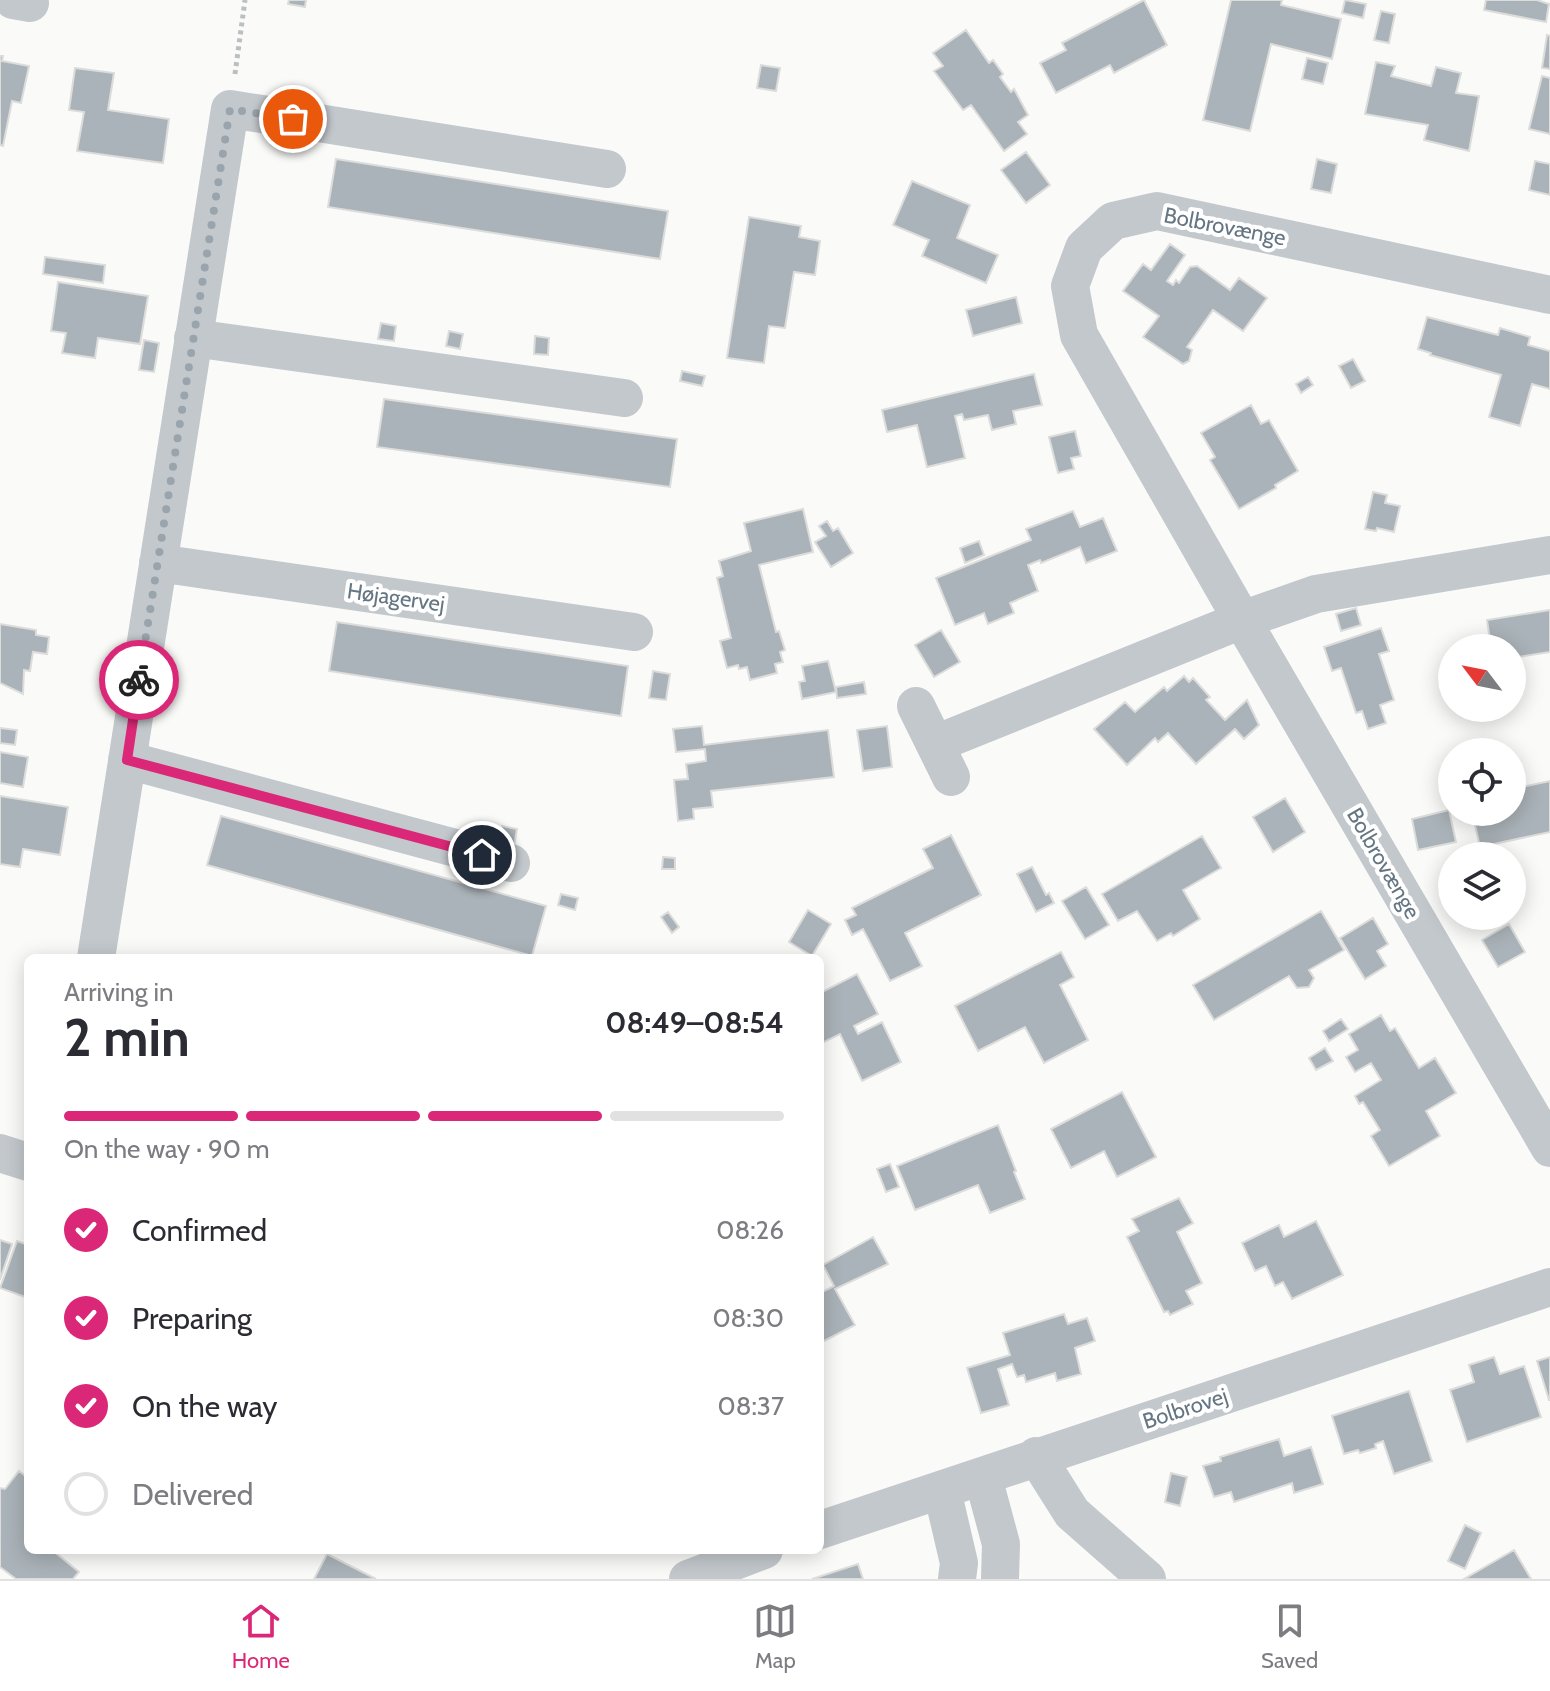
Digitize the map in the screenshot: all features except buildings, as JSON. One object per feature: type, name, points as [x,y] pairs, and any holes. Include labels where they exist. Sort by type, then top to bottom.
[{"type":"street","points":[[97,954],[230,109],[607,169]]},
{"type":"street","name":"Bolbrovænge","points":[[1550,295],[1157,211],[1113,221],[1084,248],[1070,286],[1079,335],[1550,1148]]},
{"type":"street","points":[[193,338],[624,398]]},
{"type":"street","points":[[916,706],[943,761],[1242,620],[1316,594],[1550,555]]},
{"type":"street","name":"Højagervej","points":[[158,563],[634,632]]},
{"type":"street","points":[[127,760],[511,863]]},
{"type":"street","points":[[0,1153],[24,1161]]},
{"type":"street","name":"Bolbrovej","points":[[824,1529],[1550,1287]]},
{"type":"street","points":[[1036,1456],[1072,1513],[1147,1579]]},
{"type":"street","points":[[983,1477],[1001,1544],[1000,1579]]},
{"type":"street","points":[[942,1490],[959,1563],[957,1579]]},
{"type":"street","points":[[688,1579],[754,1554]]},
{"type":"path","points":[[230,109],[245,0]]},
{"type":"way so far","points":[[139,680],[230,109],[293,119]]},
{"type":"route","points":[[139,680],[127,760],[482,855]]}]
